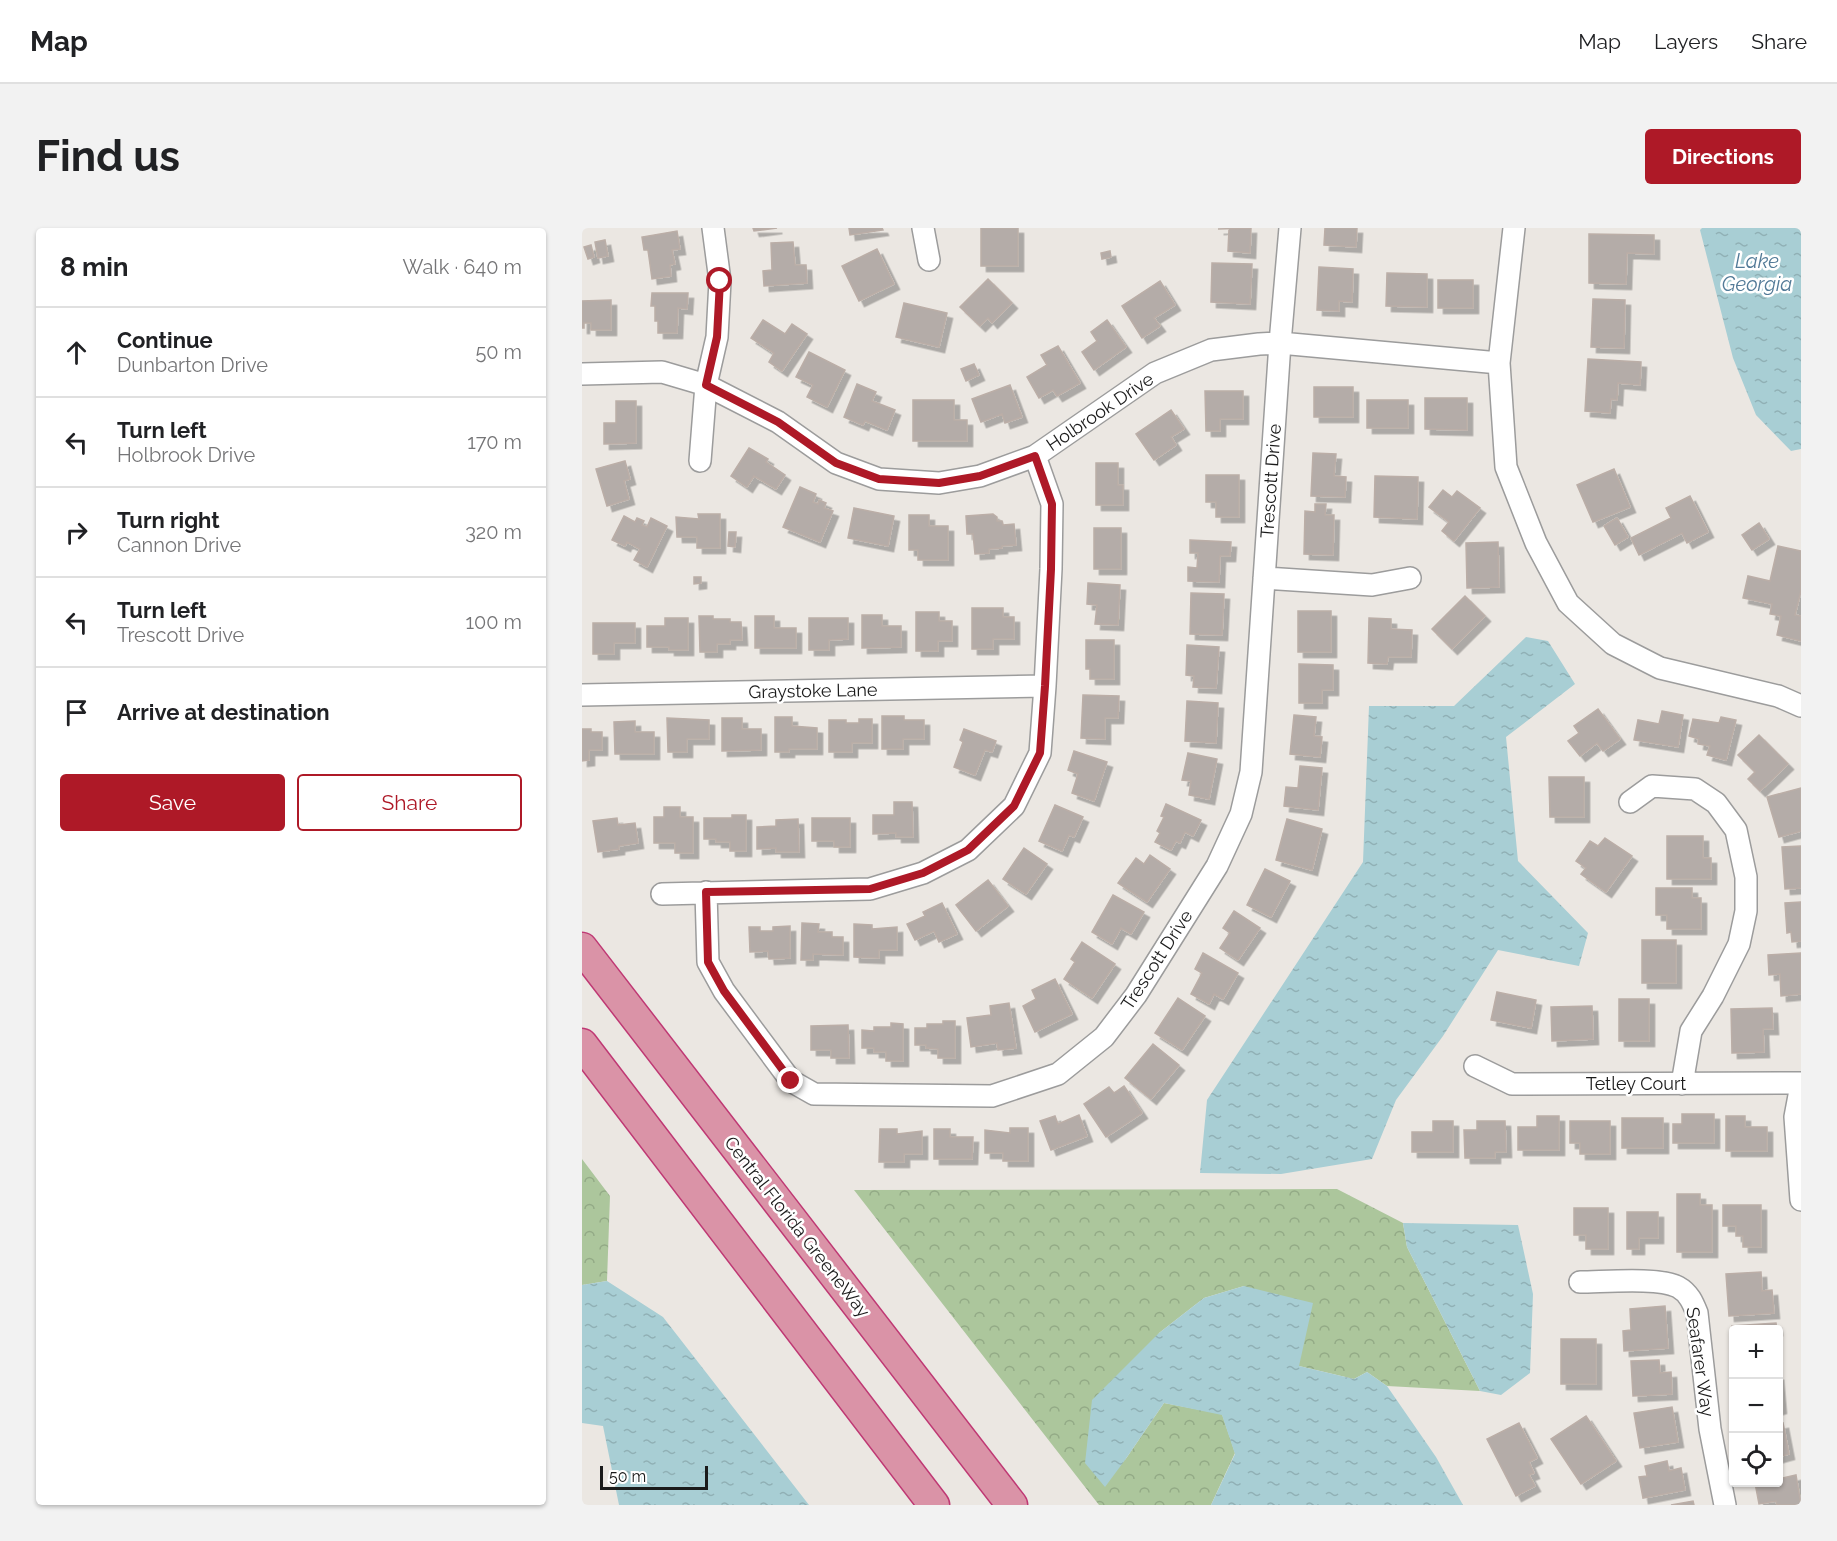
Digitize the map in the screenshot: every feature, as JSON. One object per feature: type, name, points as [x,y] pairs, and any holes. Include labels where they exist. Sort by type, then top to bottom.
[{"type":"highway","name":"Central Florida GreeneWay","points":[[582,948],[1012,1505]]},
{"type":"highway","points":[[582,1044],[934,1505]]},
{"type":"street","points":[[700,461],[706,385],[717,337],[720,281],[713,228]]},
{"type":"street","points":[[923,228],[929,260]]},
{"type":"street","name":"Trescott Drive","points":[[706,892],[708,962],[724,991],[791,1081],[814,1094],[830,1096],[992,1096],[1058,1074],[1104,1037],[1136,995],[1217,866],[1241,814],[1251,772],[1290,228]]},
{"type":"street","points":[[1514,228],[1500,363],[1506,467],[1536,543],[1568,603],[1613,644],[1660,668],[1778,696],[1801,706]]},
{"type":"street","name":"Holbrook Drive","points":[[582,374],[662,372],[706,385],[778,422],[836,463],[879,479],[939,483],[980,476],[1035,456],[1155,373],[1211,350],[1280,343],[1500,363]]},
{"type":"street","points":[[662,894],[870,889],[923,873],[968,850],[1014,806],[1040,753],[1045,686],[1052,504],[1035,456]]},
{"type":"street","points":[[1264,578],[1372,585],[1410,578]]},
{"type":"street","name":"Graystoke Lane","points":[[582,695],[1045,686]]},
{"type":"street","points":[[1630,802],[1652,786],[1695,789],[1716,803],[1736,830],[1746,877],[1746,911],[1739,944],[1713,996],[1691,1031],[1682,1084]]},
{"type":"street","name":"Tetley Court","points":[[1475,1066],[1512,1084],[1801,1084]]},
{"type":"street","points":[[1801,1084],[1795,1117],[1801,1200]]},
{"type":"street","name":"Seafarer Way","points":[[1580,1282],[1664,1282],[1680,1287],[1691,1298],[1697,1313],[1710,1429],[1725,1505]]},
{"type":"green space","points":[[582,1159],[610,1196],[607,1281],[582,1285]]},
{"type":"green space","points":[[1337,1189],[1403,1223],[1407,1247],[1480,1391],[1387,1386],[1367,1372],[1354,1379],[1299,1366],[1244,1286],[1204,1298],[1159,1333],[1125,1460],[1164,1403],[1222,1414],[1235,1453],[1211,1505],[1099,1505],[854,1190]]},
{"type":"water","name":"Lake Georgia","points":[[1702,228],[1801,228],[1801,449],[1791,451],[1756,415],[1733,358],[1700,230]]},
{"type":"water","points":[[1526,637],[1548,641],[1575,684],[1506,737],[1518,861],[1588,933],[1579,966],[1498,950],[1443,1036],[1396,1100],[1372,1159],[1281,1174],[1200,1173],[1207,1100],[1363,862],[1369,706],[1454,706]]},
{"type":"water","points":[[1403,1223],[1518,1225],[1533,1294],[1530,1373],[1501,1395],[1480,1391],[1407,1247]]},
{"type":"water","points":[[607,1281],[663,1317],[809,1505],[619,1505],[603,1426],[582,1423],[582,1285]]},
{"type":"water","points":[[1244,1286],[1313,1303],[1299,1366],[1354,1379],[1367,1372],[1387,1386],[1436,1457],[1463,1505],[1211,1505],[1235,1454],[1222,1415],[1164,1403],[1105,1487],[1085,1463],[1092,1400],[1159,1333],[1204,1298]]},
{"type":"building","points":[[753,228],[777,228],[754,231]]},
{"type":"building","points":[[849,228],[882,228],[883,230],[850,235]]},
{"type":"building","points":[[981,228],[1018,228],[1018,266],[981,266]]},
{"type":"building","points":[[1251,228],[1250,253],[1228,251],[1229,229],[1218,229]]},
{"type":"building","points":[[1325,228],[1357,228],[1356,247],[1324,245]]},
{"type":"building","points":[[677,231],[680,249],[672,250],[675,264],[670,265],[671,276],[652,279],[648,250],[644,250],[642,237]]},
{"type":"building","points":[[1589,234],[1654,235],[1654,254],[1627,253],[1626,284],[1589,283]]},
{"type":"building","points":[[605,240],[608,256],[598,258],[595,242]]},
{"type":"building","points":[[793,242],[795,265],[806,265],[807,283],[764,286],[763,271],[772,270],[771,243]]},
{"type":"building","points":[[591,245],[594,257],[588,259],[584,247]]},
{"type":"building","points":[[877,249],[894,284],[859,301],[842,266]]},
{"type":"building","points":[[1110,251],[1111,257],[1102,259],[1101,253]]},
{"type":"building","points":[[1212,263],[1252,264],[1250,304],[1211,302]]},
{"type":"building","points":[[1319,267],[1353,269],[1352,302],[1339,301],[1339,311],[1317,310]]},
{"type":"building","points":[[1387,273],[1427,274],[1427,307],[1386,306]]},
{"type":"building","points":[[988,279],[1012,303],[992,323],[988,318],[980,326],[960,307]]},
{"type":"building","points":[[1438,280],[1473,280],[1473,308],[1438,308]]},
{"type":"building","points":[[1160,281],[1175,305],[1154,318],[1160,326],[1142,338],[1122,306]]},
{"type":"building","points":[[652,293],[688,293],[687,309],[678,308],[677,333],[658,333],[655,306],[651,306]]},
{"type":"building","points":[[1593,299],[1625,300],[1624,348],[1591,347]]},
{"type":"building","points":[[611,300],[611,330],[591,330],[591,323],[584,323],[584,328],[582,328],[582,301]]},
{"type":"building","points":[[904,303],[947,313],[939,347],[896,337]]},
{"type":"building","points":[[763,320],[785,334],[792,324],[807,334],[782,371],[769,362],[774,353],[751,338]]},
{"type":"building","points":[[1107,320],[1126,347],[1094,370],[1082,352],[1097,341],[1091,332]]},
{"type":"building","points":[[1058,346],[1080,383],[1057,396],[1053,390],[1039,398],[1027,377],[1047,365],[1041,355]]},
{"type":"building","points":[[809,352],[845,370],[827,407],[807,397],[813,385],[796,377]]},
{"type":"building","points":[[1588,359],[1641,362],[1640,385],[1618,383],[1617,400],[1611,399],[1610,413],[1585,411]]},
{"type":"building","points":[[974,364],[979,375],[966,381],[961,369]]},
{"type":"building","points":[[857,384],[876,392],[872,401],[895,410],[887,430],[865,421],[863,425],[844,417]]},
{"type":"building","points":[[1010,385],[1022,417],[1005,423],[1002,414],[981,422],[972,399]]},
{"type":"building","points":[[1314,387],[1353,387],[1353,417],[1314,417]]},
{"type":"building","points":[[1205,391],[1243,391],[1243,419],[1220,419],[1220,431],[1206,431]]},
{"type":"building","points":[[1425,398],[1467,398],[1467,430],[1425,429]]},
{"type":"building","points":[[913,400],[954,400],[954,420],[967,420],[967,441],[913,441]]},
{"type":"building","points":[[1367,400],[1408,400],[1408,428],[1367,428]]},
{"type":"building","points":[[616,401],[636,401],[636,443],[604,444],[604,423],[616,423]]},
{"type":"building","points":[[1171,410],[1184,429],[1171,437],[1176,445],[1154,460],[1136,434]]},
{"type":"building","points":[[749,448],[768,459],[766,462],[785,475],[776,489],[754,476],[747,487],[731,476]]},
{"type":"building","points":[[1313,453],[1336,454],[1334,476],[1346,477],[1345,497],[1311,496]]},
{"type":"building","points":[[625,461],[630,479],[624,481],[629,499],[607,506],[596,469]]},
{"type":"building","points":[[1096,463],[1118,463],[1118,485],[1123,485],[1123,505],[1096,505]]},
{"type":"building","points":[[1614,469],[1630,507],[1593,522],[1577,485]]},
{"type":"building","points":[[1206,475],[1239,475],[1239,517],[1216,517],[1216,502],[1206,502]]},
{"type":"building","points":[[1375,476],[1418,477],[1417,519],[1374,517]]},
{"type":"building","points":[[800,487],[816,494],[813,502],[818,504],[819,500],[826,503],[824,508],[833,511],[820,542],[783,527]]},
{"type":"building","points":[[1443,490],[1452,497],[1457,491],[1480,508],[1454,541],[1442,531],[1449,522],[1429,507]]},
{"type":"building","points":[[1690,496],[1708,532],[1687,543],[1682,533],[1639,555],[1631,538],[1671,518],[1666,508]]},
{"type":"building","points":[[1315,504],[1326,504],[1325,515],[1334,515],[1333,555],[1304,554],[1305,511],[1315,512]]},
{"type":"building","points":[[854,508],[894,516],[888,546],[848,538]]},
{"type":"building","points":[[698,514],[720,514],[720,548],[697,548],[697,537],[677,537],[676,517],[699,519]]},
{"type":"building","points":[[993,514],[997,517],[997,521],[1002,521],[1003,525],[1014,524],[1016,545],[989,549],[989,553],[975,554],[973,534],[967,534],[966,516]]},
{"type":"building","points":[[909,515],[929,515],[929,526],[948,526],[948,560],[918,560],[918,550],[909,550]]},
{"type":"building","points":[[624,516],[635,522],[637,518],[644,521],[642,525],[647,527],[651,518],[667,526],[647,567],[634,560],[640,549],[627,542],[625,546],[612,540]]},
{"type":"building","points":[[1617,518],[1628,537],[1615,545],[1604,526]]},
{"type":"building","points":[[1759,523],[1769,539],[1752,550],[1742,535]]},
{"type":"building","points":[[1094,528],[1121,528],[1121,569],[1094,569]]},
{"type":"building","points":[[729,532],[736,532],[735,547],[728,546]]},
{"type":"building","points":[[1190,540],[1231,542],[1230,556],[1220,556],[1219,582],[1188,581],[1188,567],[1197,568],[1198,553],[1190,553]]},
{"type":"building","points":[[1498,542],[1499,587],[1467,588],[1466,543]]},
{"type":"building","points":[[1778,546],[1801,551],[1801,591],[1795,615],[1801,616],[1801,641],[1777,635],[1781,616],[1770,614],[1772,604],[1743,598],[1748,576],[1770,581]]},
{"type":"building","points":[[694,577],[701,577],[701,583],[694,584]]},
{"type":"building","points":[[1088,583],[1120,585],[1118,625],[1095,624],[1097,605],[1087,604]]},
{"type":"building","points":[[1191,593],[1224,594],[1222,635],[1190,634]]},
{"type":"building","points":[[1465,596],[1485,616],[1452,649],[1432,629]]},
{"type":"building","points":[[972,608],[1003,608],[1003,617],[1014,617],[1014,639],[993,639],[993,649],[972,649]]},
{"type":"building","points":[[1298,611],[1331,611],[1331,652],[1298,652]]},
{"type":"building","points":[[916,612],[939,612],[939,621],[952,621],[952,641],[938,641],[938,651],[916,651]]},
{"type":"building","points":[[862,615],[882,615],[882,626],[901,626],[901,647],[862,648]]},
{"type":"building","points":[[699,616],[713,616],[713,619],[730,619],[730,622],[741,622],[742,640],[730,640],[730,644],[717,644],[717,652],[700,652]]},
{"type":"building","points":[[755,616],[774,616],[774,628],[796,628],[796,648],[755,648]]},
{"type":"building","points":[[665,618],[688,618],[688,650],[647,647],[647,626],[665,626]]},
{"type":"building","points":[[809,618],[848,618],[848,639],[829,640],[829,650],[809,650]]},
{"type":"building","points":[[1369,618],[1391,619],[1391,629],[1412,630],[1411,657],[1388,657],[1387,664],[1368,663]]},
{"type":"building","points":[[593,623],[635,623],[635,643],[614,643],[614,654],[593,654]]},
{"type":"building","points":[[1086,640],[1114,640],[1114,679],[1090,679],[1090,669],[1086,669]]},
{"type":"building","points":[[1187,645],[1219,647],[1216,688],[1193,687],[1194,676],[1186,675]]},
{"type":"building","points":[[1299,664],[1333,665],[1333,690],[1322,690],[1322,703],[1299,703]]},
{"type":"building","points":[[1083,695],[1119,696],[1118,718],[1105,718],[1105,739],[1081,738]]},
{"type":"building","points":[[1187,701],[1218,703],[1216,743],[1185,741]]},
{"type":"building","points":[[1598,709],[1620,739],[1603,751],[1597,743],[1580,756],[1568,741],[1579,733],[1574,726]]},
{"type":"building","points":[[1662,711],[1683,715],[1678,747],[1634,740],[1638,720],[1659,724]]},
{"type":"building","points":[[1294,715],[1316,717],[1314,736],[1322,737],[1320,757],[1290,754]]},
{"type":"building","points":[[882,716],[904,716],[904,720],[924,720],[924,739],[903,739],[903,749],[882,749]]},
{"type":"building","points":[[775,717],[792,717],[792,726],[817,728],[817,749],[789,749],[789,752],[775,752]]},
{"type":"building","points":[[1721,717],[1736,720],[1726,760],[1707,755],[1710,746],[1698,744],[1699,739],[1689,736],[1693,719],[1719,723]]},
{"type":"building","points":[[667,718],[709,720],[709,739],[687,739],[687,752],[668,752]]},
{"type":"building","points":[[722,718],[742,718],[742,729],[761,729],[761,750],[722,751]]},
{"type":"building","points":[[859,719],[872,719],[872,743],[852,743],[852,752],[829,752],[829,720],[859,723]]},
{"type":"building","points":[[635,721],[635,732],[654,732],[654,754],[615,754],[614,722]]},
{"type":"building","points":[[582,729],[602,732],[602,750],[589,750],[589,760],[582,761]]},
{"type":"building","points":[[964,729],[996,741],[992,752],[985,750],[975,775],[954,767],[963,742],[960,740]]},
{"type":"building","points":[[1759,735],[1788,764],[1760,791],[1748,779],[1755,772],[1738,755]]},
{"type":"building","points":[[1074,751],[1107,762],[1094,801],[1072,793],[1078,774],[1068,770]]},
{"type":"building","points":[[1188,753],[1217,759],[1209,799],[1189,795],[1191,781],[1182,780]]},
{"type":"building","points":[[1300,766],[1322,768],[1318,810],[1284,806],[1286,787],[1298,788]]},
{"type":"building","points":[[1549,777],[1584,777],[1584,817],[1550,817]]},
{"type":"building","points":[[1801,788],[1801,831],[1779,837],[1767,797]]},
{"type":"building","points":[[894,802],[912,802],[913,837],[896,837],[896,833],[873,834],[873,815],[894,815]]},
{"type":"building","points":[[1166,804],[1201,820],[1193,836],[1185,832],[1180,843],[1176,841],[1171,850],[1155,842],[1160,833],[1157,831],[1164,817],[1161,816]]},
{"type":"building","points":[[1055,805],[1083,817],[1074,837],[1069,835],[1062,851],[1039,841]]},
{"type":"building","points":[[664,807],[680,807],[680,817],[693,817],[693,853],[675,853],[675,843],[654,843],[654,817],[664,817]]},
{"type":"building","points":[[732,815],[746,815],[746,851],[730,851],[730,842],[704,839],[704,818],[732,818]]},
{"type":"building","points":[[617,818],[618,825],[635,823],[638,843],[598,852],[593,821]]},
{"type":"building","points":[[812,818],[850,818],[850,847],[834,847],[834,841],[812,841]]},
{"type":"building","points":[[798,819],[799,852],[776,852],[776,848],[757,849],[757,827],[776,826],[776,820]]},
{"type":"building","points":[[1287,819],[1322,829],[1312,870],[1276,860]]},
{"type":"building","points":[[1667,836],[1703,836],[1703,858],[1711,858],[1711,879],[1667,879]]},
{"type":"building","points":[[1605,838],[1632,856],[1606,892],[1581,874],[1586,868],[1576,861],[1590,841],[1598,846]]},
{"type":"building","points":[[1801,846],[1801,888],[1785,889],[1782,847]]},
{"type":"building","points":[[1024,848],[1047,864],[1026,894],[1003,879]]},
{"type":"building","points":[[1150,855],[1170,869],[1147,902],[1118,883],[1136,858],[1144,864]]},
{"type":"building","points":[[1265,869],[1290,881],[1271,917],[1247,905]]},
{"type":"building","points":[[988,880],[1008,906],[976,931],[956,905]]},
{"type":"building","points":[[1656,888],[1692,888],[1692,898],[1701,898],[1701,929],[1667,929],[1667,915],[1656,915]]},
{"type":"building","points":[[1113,895],[1144,912],[1131,934],[1121,928],[1112,944],[1092,932]]},
{"type":"building","points":[[1801,902],[1801,941],[1792,942],[1791,932],[1787,933],[1785,903]]},
{"type":"building","points":[[942,903],[957,934],[939,942],[934,931],[915,940],[907,924],[925,916],[923,912]]},
{"type":"building","points":[[1234,911],[1260,928],[1238,960],[1220,948],[1230,933],[1223,928]]},
{"type":"building","points":[[802,923],[819,924],[818,932],[832,932],[832,937],[843,937],[843,955],[813,954],[813,960],[801,960]]},
{"type":"building","points":[[854,924],[872,925],[872,929],[897,927],[897,950],[879,950],[879,958],[854,957]]},
{"type":"building","points":[[790,926],[790,958],[769,959],[768,951],[750,952],[749,927],[760,927],[760,931],[773,931],[773,927]]},
{"type":"building","points":[[1642,940],[1676,940],[1676,983],[1642,983]]},
{"type":"building","points":[[1082,942],[1115,964],[1092,998],[1064,979],[1075,962],[1071,959]]},
{"type":"building","points":[[1203,953],[1238,973],[1223,999],[1214,994],[1209,1004],[1191,994],[1202,973],[1195,969]]},
{"type":"building","points":[[1801,953],[1801,994],[1781,996],[1780,974],[1769,975],[1768,955]]},
{"type":"building","points":[[1055,979],[1072,1014],[1035,1032],[1023,1006],[1036,999],[1032,990]]},
{"type":"building","points":[[1497,992],[1536,1000],[1531,1028],[1491,1020]]},
{"type":"building","points":[[1178,998],[1205,1016],[1182,1050],[1155,1033]]},
{"type":"building","points":[[1619,999],[1649,999],[1649,1041],[1619,1041]]},
{"type":"building","points":[[1009,1003],[1016,1048],[998,1050],[997,1043],[971,1047],[967,1018],[991,1015],[990,1006]]},
{"type":"building","points":[[1592,1006],[1593,1039],[1552,1041],[1551,1007]]},
{"type":"building","points":[[1772,1008],[1773,1029],[1763,1029],[1764,1052],[1732,1053],[1731,1009]]},
{"type":"building","points":[[943,1021],[955,1021],[955,1058],[938,1058],[938,1049],[926,1048],[926,1045],[915,1045],[915,1028],[927,1028],[927,1024],[943,1024]]},
{"type":"building","points":[[891,1023],[903,1024],[903,1061],[886,1061],[886,1052],[874,1052],[874,1048],[862,1048],[862,1030],[874,1031],[874,1027],[891,1027]]},
{"type":"building","points":[[848,1025],[849,1058],[831,1058],[831,1050],[811,1050],[811,1026]]},
{"type":"building","points":[[1153,1044],[1179,1065],[1151,1099],[1125,1078]]},
{"type":"building","points":[[1124,1086],[1142,1113],[1106,1137],[1084,1104],[1109,1087],[1114,1093]]},
{"type":"building","points":[[1682,1114],[1714,1114],[1714,1143],[1673,1143],[1673,1124],[1682,1124]]},
{"type":"building","points":[[1079,1115],[1087,1136],[1051,1150],[1040,1121],[1055,1116],[1058,1124]]},
{"type":"building","points":[[1537,1116],[1559,1116],[1559,1150],[1518,1150],[1518,1127],[1537,1127]]},
{"type":"building","points":[[1726,1116],[1745,1116],[1745,1127],[1767,1127],[1767,1151],[1726,1151]]},
{"type":"building","points":[[1622,1118],[1663,1118],[1663,1148],[1622,1148]]},
{"type":"building","points":[[1433,1121],[1453,1121],[1453,1152],[1412,1152],[1412,1132],[1433,1132]]},
{"type":"building","points":[[1477,1121],[1505,1121],[1506,1152],[1495,1152],[1495,1158],[1465,1158],[1464,1130],[1477,1130]]},
{"type":"building","points":[[1570,1121],[1610,1121],[1610,1154],[1580,1154],[1580,1143],[1570,1143]]},
{"type":"building","points":[[1010,1128],[1028,1128],[1028,1161],[1003,1161],[1003,1153],[985,1153],[985,1130],[1010,1133]]},
{"type":"building","points":[[880,1129],[897,1129],[897,1134],[922,1131],[922,1154],[904,1154],[904,1162],[879,1162]]},
{"type":"building","points":[[934,1129],[950,1129],[950,1137],[973,1137],[972,1159],[934,1159]]},
{"type":"building","points":[[1677,1194],[1700,1194],[1700,1205],[1712,1205],[1712,1252],[1677,1252]]},
{"type":"building","points":[[1723,1205],[1761,1205],[1761,1247],[1743,1247],[1743,1236],[1736,1236],[1736,1226],[1723,1226]]},
{"type":"building","points":[[1574,1208],[1608,1208],[1608,1249],[1586,1249],[1586,1235],[1574,1235]]},
{"type":"building","points":[[1627,1212],[1658,1212],[1658,1238],[1639,1238],[1639,1249],[1627,1249]]},
{"type":"building","points":[[1761,1272],[1762,1291],[1772,1290],[1774,1313],[1729,1316],[1726,1274]]},
{"type":"building","points":[[1665,1306],[1668,1348],[1624,1351],[1623,1331],[1631,1330],[1630,1309]]},
{"type":"building","points":[[1776,1323],[1776,1325],[1747,1325]]},
{"type":"building","points":[[1561,1339],[1596,1339],[1596,1384],[1561,1384]]},
{"type":"building","points":[[1659,1360],[1660,1373],[1671,1372],[1672,1394],[1633,1396],[1631,1361]]},
{"type":"building","points":[[1672,1407],[1678,1442],[1640,1448],[1634,1413]]},
{"type":"building","points":[[1586,1416],[1616,1461],[1581,1484],[1551,1439]]},
{"type":"building","points":[[1519,1423],[1537,1458],[1529,1462],[1534,1473],[1529,1475],[1535,1486],[1516,1496],[1487,1439]]},
{"type":"building","points":[[1783,1423],[1789,1454],[1783,1456]]},
{"type":"building","points":[[1667,1461],[1669,1471],[1681,1468],[1685,1490],[1643,1498],[1639,1477],[1647,1476],[1645,1466]]},
{"type":"building","points":[[1796,1475],[1801,1505],[1777,1505],[1776,1501],[1759,1504],[1756,1487],[1783,1487],[1783,1478]]},
{"type":"building","points":[[1693,1501],[1694,1505],[1671,1505]]},
{"type":"route","points":[[720,281],[717,337],[706,385],[778,422],[836,463],[879,479],[939,483],[980,476],[1035,456],[1052,504],[1051,569],[1040,753],[1014,806],[968,850],[923,873],[870,889],[706,892],[708,962],[724,991],[791,1081]]}]
